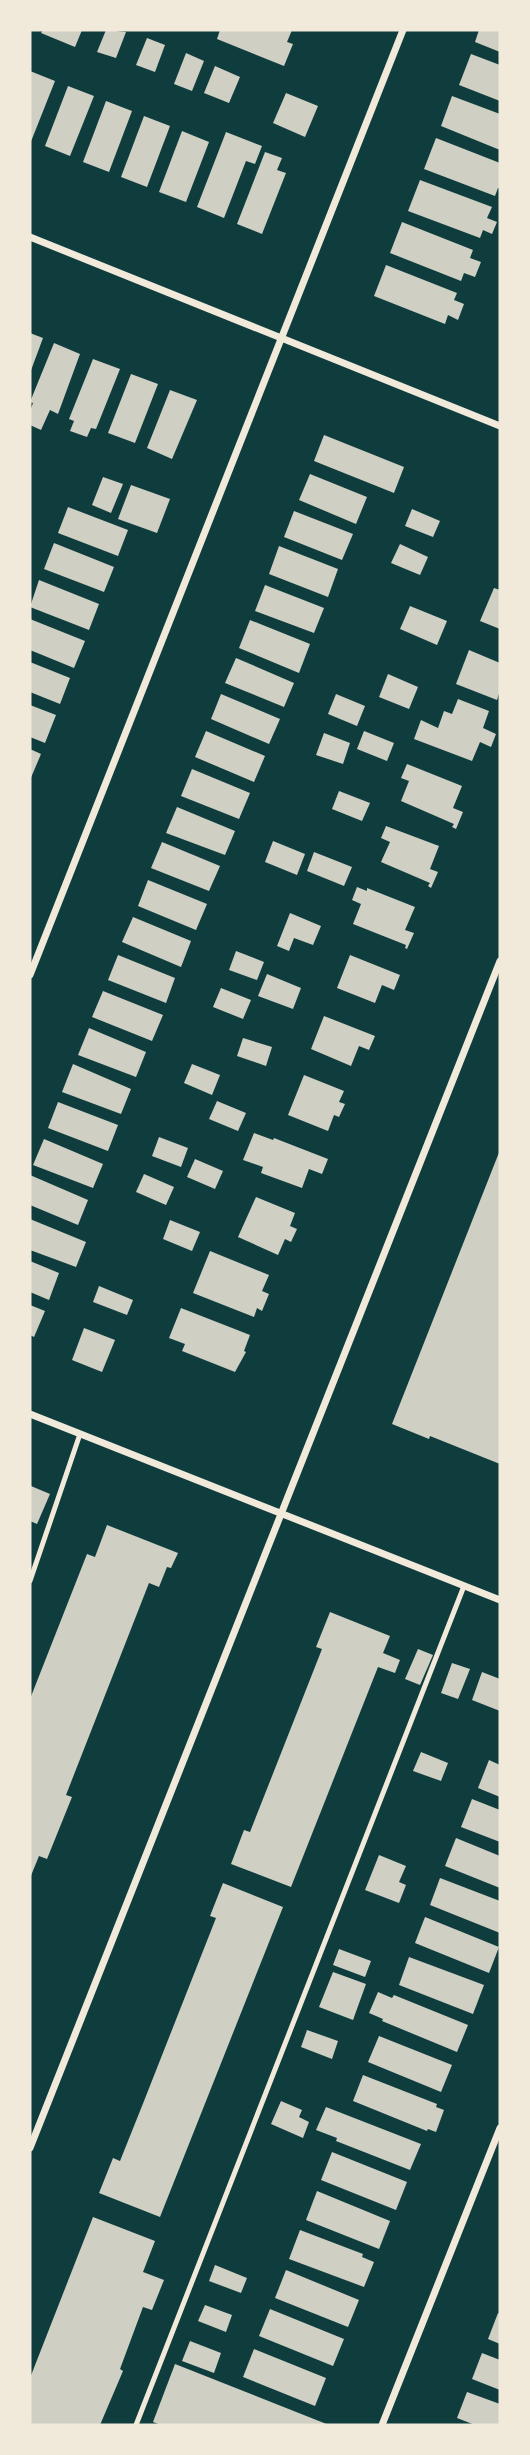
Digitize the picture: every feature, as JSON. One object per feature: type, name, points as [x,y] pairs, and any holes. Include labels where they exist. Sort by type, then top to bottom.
[{"type":"street","points":[[30,975],[403,30]]},
{"type":"street","points":[[30,237],[500,426]]},
{"type":"street","points":[[30,2148],[500,961]]},
{"type":"street","points":[[30,1414],[500,1600]]},
{"type":"street","points":[[382,2425],[500,2128]]},
{"type":"lane","points":[[30,1581],[80,1434]]},
{"type":"lane","points":[[136,2425],[464,1586]]},
{"type":"building","points":[[43,30],[82,30],[75,47],[41,33]]},
{"type":"building","points":[[106,30],[126,32],[116,58],[97,52]]},
{"type":"building","points":[[220,30],[292,30],[287,42],[293,44],[284,66],[217,39]]},
{"type":"building","points":[[479,30],[500,30],[500,52],[475,42]]},
{"type":"building","points":[[147,38],[165,45],[155,72],[136,65]]},
{"type":"building","points":[[186,53],[204,61],[192,91],[174,84]]},
{"type":"building","points":[[471,54],[500,65],[500,101],[459,85]]},
{"type":"building","points":[[215,66],[240,77],[229,103],[204,93]]},
{"type":"building","points":[[30,71],[55,81],[30,144]]},
{"type":"building","points":[[68,86],[94,96],[70,156],[45,146]]},
{"type":"building","points":[[286,93],[318,106],[305,137],[273,123]]},
{"type":"building","points":[[452,96],[500,114],[500,150],[441,126]]},
{"type":"building","points":[[106,101],[132,111],[109,172],[83,162]]},
{"type":"building","points":[[144,116],[170,126],[147,187],[121,177]]},
{"type":"building","points":[[182,131],[209,142],[186,202],[159,192]]},
{"type":"building","points":[[226,132],[262,146],[255,164],[246,161],[224,218],[197,207]]},
{"type":"building","points":[[436,138],[500,163],[500,189],[498,188],[495,196],[424,169]]},
{"type":"building","points":[[265,152],[282,158],[277,170],[286,173],[262,234],[237,224]]},
{"type":"building","points":[[420,180],[492,207],[487,218],[497,222],[492,234],[483,230],[480,238],[408,211]]},
{"type":"building","points":[[402,222],[473,250],[470,258],[481,262],[475,277],[464,273],[461,281],[390,253]]},
{"type":"building","points":[[386,265],[457,293],[454,300],[464,304],[458,320],[448,315],[445,324],[374,296]]},
{"type":"building","points":[[30,333],[43,338],[30,373]]},
{"type":"building","points":[[54,343],[80,354],[58,414],[50,410],[41,430],[30,425],[33,403],[30,402]]},
{"type":"building","points":[[93,359],[120,369],[96,429],[91,428],[87,437],[70,431],[74,421],[69,419]]},
{"type":"building","points":[[131,374],[158,384],[135,443],[108,433]]},
{"type":"building","points":[[170,390],[197,400],[172,459],[147,448]]},
{"type":"building","points":[[324,435],[404,467],[394,493],[314,461]]},
{"type":"building","points":[[310,474],[367,497],[356,524],[299,500]]},
{"type":"building","points":[[103,477],[123,484],[111,513],[92,505]]},
{"type":"building","points":[[131,485],[170,499],[157,533],[118,519]]},
{"type":"building","points":[[68,507],[128,530],[118,556],[58,533]]},
{"type":"building","points":[[412,509],[440,521],[433,537],[405,526]]},
{"type":"building","points":[[294,511],[353,534],[342,560],[284,537]]},
{"type":"building","points":[[54,543],[114,567],[104,592],[44,569]]},
{"type":"building","points":[[400,544],[428,557],[420,575],[391,563]]},
{"type":"building","points":[[279,546],[338,569],[328,597],[269,574]]},
{"type":"building","points":[[39,580],[99,604],[89,630],[30,607]]},
{"type":"building","points":[[265,585],[324,608],[314,633],[255,611]]},
{"type":"building","points":[[494,588],[500,590],[500,629],[480,621]]},
{"type":"building","points":[[410,606],[447,621],[437,645],[400,629]]},
{"type":"building","points":[[30,619],[85,641],[74,668],[30,650]]},
{"type":"building","points":[[250,620],[310,644],[299,673],[239,648]]},
{"type":"building","points":[[469,650],[500,663],[500,690],[497,700],[456,684]]},
{"type":"building","points":[[236,658],[294,683],[284,707],[225,683]]},
{"type":"building","points":[[30,662],[70,678],[60,704],[30,692]]},
{"type":"building","points":[[388,674],[418,687],[409,709],[379,697]]},
{"type":"building","points":[[221,694],[280,719],[269,744],[211,719]]},
{"type":"building","points":[[336,694],[365,706],[357,726],[328,714]]},
{"type":"building","points":[[458,699],[489,711],[483,728],[496,734],[491,747],[480,742],[472,761],[414,739],[421,720],[438,728],[444,711],[452,714]]},
{"type":"building","points":[[30,705],[56,715],[45,743],[30,737]]},
{"type":"building","points":[[206,731],[265,756],[254,782],[195,757]]},
{"type":"building","points":[[364,731],[394,743],[387,761],[357,749]]},
{"type":"building","points":[[324,733],[350,743],[343,764],[316,755]]},
{"type":"building","points":[[30,749],[41,754],[30,780]]},
{"type":"building","points":[[407,764],[462,786],[453,808],[463,812],[456,829],[452,827],[454,824],[401,801],[409,781],[401,778]]},
{"type":"building","points":[[192,769],[250,793],[239,819],[181,796]]},
{"type":"building","points":[[339,791],[370,803],[362,821],[332,809]]},
{"type":"building","points":[[177,807],[235,831],[225,855],[166,833]]},
{"type":"building","points":[[386,826],[439,846],[430,869],[438,872],[431,888],[428,886],[430,883],[381,862],[390,842],[381,838]]},
{"type":"building","points":[[273,841],[305,854],[297,875],[265,862]]},
{"type":"building","points":[[162,842],[220,866],[209,891],[151,868]]},
{"type":"building","points":[[314,852],[352,867],[344,886],[307,871]]},
{"type":"building","points":[[148,880],[207,904],[196,930],[138,906]]},
{"type":"building","points":[[357,887],[367,891],[367,888],[415,907],[405,930],[414,933],[407,949],[406,945],[353,924],[361,904],[352,900]]},
{"type":"building","points":[[290,913],[321,926],[313,945],[294,938],[289,951],[277,946]]},
{"type":"building","points":[[133,917],[191,941],[181,967],[122,942]]},
{"type":"building","points":[[236,951],[264,962],[257,980],[229,970]]},
{"type":"building","points":[[118,955],[175,978],[166,1003],[108,980]]},
{"type":"building","points":[[350,955],[400,975],[394,990],[382,985],[375,1003],[337,988]]},
{"type":"building","points":[[267,974],[301,988],[293,1009],[258,996]]},
{"type":"building","points":[[221,988],[251,1000],[243,1019],[213,1007]]},
{"type":"building","points":[[103,991],[163,1015],[152,1041],[92,1017]]},
{"type":"building","points":[[324,1016],[375,1036],[369,1050],[359,1046],[351,1066],[311,1049]]},
{"type":"building","points":[[89,1028],[146,1052],[136,1077],[78,1055]]},
{"type":"building","points":[[243,1038],[272,1047],[266,1066],[237,1056]]},
{"type":"building","points":[[73,1064],[131,1089],[121,1114],[62,1092]]},
{"type":"building","points":[[192,1064],[220,1075],[212,1095],[184,1083]]},
{"type":"building","points":[[304,1075],[344,1091],[339,1102],[345,1104],[339,1117],[334,1115],[328,1131],[288,1115]]},
{"type":"building","points":[[217,1101],[246,1113],[238,1131],[209,1119]]},
{"type":"building","points":[[58,1102],[118,1125],[108,1151],[48,1128]]},
{"type":"building","points":[[254,1133],[328,1159],[322,1174],[309,1169],[302,1188],[261,1173],[263,1167],[243,1160]]},
{"type":"building","points":[[159,1137],[188,1148],[181,1167],[152,1156]]},
{"type":"building","points":[[44,1139],[103,1164],[93,1188],[33,1165]]},
{"type":"building","points":[[500,1150],[500,1464],[392,1424]]},
{"type":"building","points":[[195,1159],[223,1171],[215,1189],[187,1177]]},
{"type":"building","points":[[144,1174],[174,1187],[166,1205],[136,1192]]},
{"type":"building","points":[[30,1175],[88,1200],[78,1225],[30,1205]]},
{"type":"building","points":[[256,1197],[295,1213],[290,1226],[297,1229],[291,1242],[285,1239],[278,1255],[238,1237]]},
{"type":"building","points":[[30,1219],[86,1242],[76,1267],[30,1250]]},
{"type":"building","points":[[170,1220],[200,1232],[192,1251],[163,1239]]},
{"type":"building","points":[[210,1251],[269,1275],[262,1291],[269,1294],[262,1311],[257,1308],[254,1317],[193,1293]]},
{"type":"building","points":[[30,1261],[59,1273],[49,1300],[30,1292]]},
{"type":"building","points":[[99,1286],[133,1300],[127,1315],[93,1302]]},
{"type":"building","points":[[30,1305],[45,1311],[34,1337],[30,1335]]},
{"type":"building","points":[[181,1308],[250,1335],[244,1351],[246,1352],[235,1372],[182,1351],[185,1344],[169,1338]]},
{"type":"building","points":[[84,1328],[115,1340],[102,1372],[72,1360]]},
{"type":"building","points":[[31,1486],[50,1494],[37,1524],[30,1521]]},
{"type":"building","points":[[107,1525],[178,1553],[171,1568],[167,1567],[159,1587],[149,1583],[66,1795],[72,1797],[47,1859],[39,1856],[30,1878],[30,1699],[87,1554],[95,1557]]},
{"type":"building","points":[[330,1612],[390,1636],[383,1653],[400,1660],[395,1673],[378,1667],[291,1887],[231,1864],[244,1830],[250,1832],[322,1649],[316,1647]]},
{"type":"building","points":[[418,1649],[433,1655],[420,1685],[405,1679]]},
{"type":"building","points":[[452,1663],[470,1669],[458,1699],[441,1693]]},
{"type":"building","points":[[482,1672],[500,1679],[500,1711],[472,1700]]},
{"type":"building","points":[[421,1752],[448,1763],[441,1781],[413,1771]]},
{"type":"building","points":[[489,1760],[500,1765],[500,1797],[478,1788]]},
{"type":"building","points":[[472,1799],[500,1810],[500,1842],[461,1827]]},
{"type":"building","points":[[456,1838],[500,1856],[500,1888],[445,1866]]},
{"type":"building","points":[[379,1855],[406,1866],[399,1882],[406,1885],[399,1903],[365,1890]]},
{"type":"building","points":[[440,1878],[500,1901],[500,1933],[430,1905]]},
{"type":"building","points":[[223,1883],[283,1907],[160,2217],[99,2193],[113,2158],[120,2161],[144,2101],[216,1918],[210,1916]]},
{"type":"building","points":[[425,1917],[499,1947],[489,1973],[415,1943]]},
{"type":"building","points":[[339,1949],[371,1961],[365,1977],[333,1965]]},
{"type":"building","points":[[409,1957],[484,1985],[473,2014],[399,1985]]},
{"type":"building","points":[[333,1972],[366,1984],[353,2020],[319,2007]]},
{"type":"building","points":[[378,1992],[392,1998],[394,1995],[468,2025],[457,2052],[369,2013]]},
{"type":"building","points":[[307,2030],[338,2041],[332,2059],[301,2047]]},
{"type":"building","points":[[379,2036],[452,2065],[441,2092],[368,2062]]},
{"type":"building","points":[[363,2075],[437,2104],[436,2107],[444,2110],[436,2132],[427,2131],[353,2101]]},
{"type":"building","points":[[281,2101],[302,2110],[299,2117],[309,2122],[303,2138],[271,2124]]},
{"type":"building","points":[[326,2107],[421,2144],[410,2170],[336,2141],[337,2138],[316,2130]]},
{"type":"building","points":[[332,2152],[407,2182],[396,2210],[321,2180]]},
{"type":"building","points":[[317,2191],[390,2221],[379,2249],[306,2220]]},
{"type":"building","points":[[93,2217],[155,2241],[143,2272],[164,2280],[152,2310],[143,2307],[120,2369],[123,2371],[100,2425],[30,2425],[30,2378]]},
{"type":"building","points":[[300,2230],[363,2254],[362,2257],[374,2262],[364,2287],[289,2259]]},
{"type":"building","points":[[215,2265],[247,2278],[241,2293],[209,2281]]},
{"type":"building","points":[[286,2270],[359,2300],[348,2327],[275,2298]]},
{"type":"building","points":[[205,2305],[232,2315],[226,2332],[198,2321]]},
{"type":"building","points":[[270,2309],[344,2339],[333,2366],[259,2336]]},
{"type":"building","points":[[498,2313],[500,2314],[500,2344],[488,2339]]},
{"type":"building","points":[[190,2341],[221,2353],[214,2373],[182,2361]]},
{"type":"building","points":[[254,2349],[326,2378],[315,2406],[243,2377]]},
{"type":"building","points":[[482,2353],[500,2360],[500,2390],[472,2379]]},
{"type":"building","points":[[175,2364],[329,2425],[161,2425],[153,2422]]},
{"type":"building","points":[[467,2392],[500,2404],[500,2425],[475,2425],[457,2418]]}]
